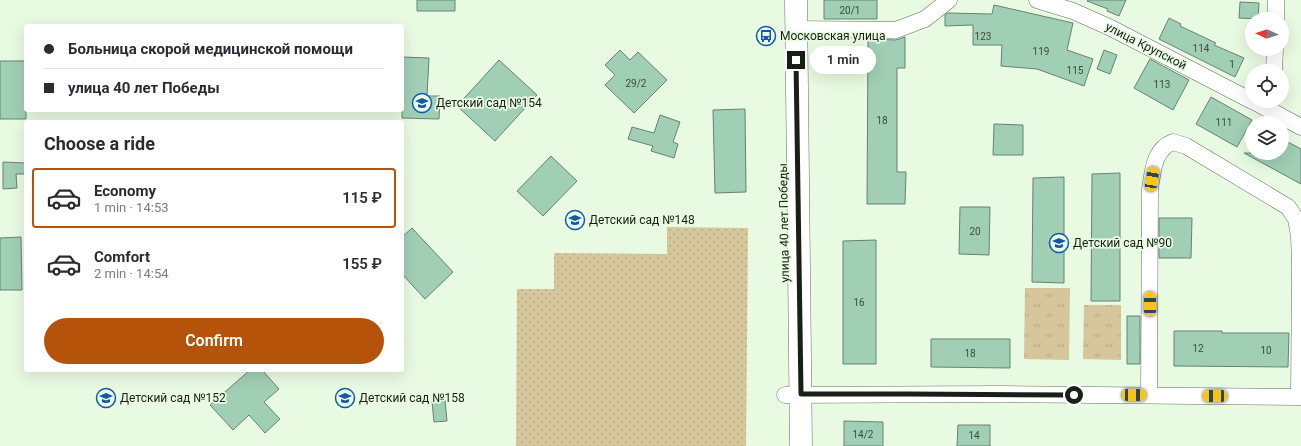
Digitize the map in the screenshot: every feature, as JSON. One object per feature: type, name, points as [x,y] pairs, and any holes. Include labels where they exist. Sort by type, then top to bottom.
[{"type":"main road","name":"улица 40 лет Победы","points":[[782,0],[793,395],[801,446]]},
{"type":"main road","name":"улица 40 лет Победы","points":[[786,446],[793,395],[796,0]]},
{"type":"street","points":[[796,29],[896,30],[926,19],[949,0]]},
{"type":"street","name":"улица Крупской","points":[[1037,0],[1073,5],[1111,28],[1245,97]]},
{"type":"street","points":[[1276,0],[1276,12]]},
{"type":"street","name":"улица Крупской","points":[[1276,108],[1301,128]]},
{"type":"street","points":[[793,395],[910,394],[1300,397],[1300,264],[1299,236],[1296,219],[1288,207],[1186,146],[1173,142],[1165,145],[1158,155],[1153,169],[1150,189],[1149,395]]},
{"type":"green space","points":[[667,227],[748,228],[746,446],[516,446],[517,289],[554,289],[554,253],[667,254]]},
{"type":"green space","points":[[1025,288],[1070,288],[1069,360],[1024,359]]},
{"type":"green space","points":[[1084,305],[1121,305],[1121,360],[1083,359]]},
{"type":"building","points":[[417,0],[455,0],[455,11],[417,11]]},
{"type":"building","points":[[824,0],[877,0],[877,19],[824,19]]},
{"type":"building","points":[[1126,0],[1119,16],[1107,11],[1108,9],[1087,1]]},
{"type":"building","points":[[1240,2],[1259,3],[1258,12],[1245,12],[1245,18],[1239,18]]},
{"type":"building","points":[[994,5],[1073,23],[1067,50],[1093,59],[1084,86],[1037,69],[1001,66],[1002,45],[973,45],[973,25],[945,26],[945,15],[948,13],[992,14]]},
{"type":"building","points":[[1169,18],[1181,24],[1180,26],[1216,43],[1214,45],[1244,58],[1235,77],[1159,39]]},
{"type":"building","points":[[905,37],[905,68],[897,68],[897,172],[906,172],[905,204],[867,204],[868,39],[896,40]]},
{"type":"building","points":[[620,50],[630,60],[638,52],[667,80],[634,113],[605,85],[615,75],[605,65]]},
{"type":"building","points":[[1104,50],[1117,55],[1110,74],[1097,69]]},
{"type":"building","points":[[404,57],[429,58],[427,96],[440,96],[439,119],[402,118],[402,112],[404,112]]},
{"type":"building","points":[[1150,59],[1189,80],[1173,110],[1134,88]]},
{"type":"building","points":[[499,60],[537,95],[495,141],[457,106]]},
{"type":"building","points":[[0,61],[24,61],[24,112],[26,112],[26,119],[0,119]]},
{"type":"building","points":[[1211,97],[1245,116],[1245,133],[1237,147],[1196,124]]},
{"type":"building","points":[[745,109],[746,192],[715,193],[713,110]]},
{"type":"building","points":[[660,115],[680,122],[673,142],[678,144],[674,158],[651,151],[653,146],[628,139],[632,127],[654,133]]},
{"type":"building","points":[[994,124],[1023,125],[1023,155],[993,155]]},
{"type":"building","points":[[1289,143],[1301,149],[1301,184],[1257,160],[1289,160]]},
{"type":"building","points":[[551,156],[577,181],[543,216],[517,191]]},
{"type":"building","points":[[3,162],[24,163],[24,174],[16,174],[17,188],[3,189]]},
{"type":"building","points":[[1120,173],[1120,301],[1091,301],[1092,174]]},
{"type":"building","points":[[1064,177],[1064,283],[1032,282],[1033,178]]},
{"type":"building","points":[[960,207],[990,207],[989,255],[959,254]]},
{"type":"building","points":[[1159,218],[1192,218],[1191,258],[1159,258]]},
{"type":"building","points":[[412,228],[453,272],[425,299],[404,276],[404,235]]},
{"type":"building","points":[[21,237],[22,290],[0,290],[0,238]]},
{"type":"building","points":[[876,240],[876,364],[843,364],[843,241]]},
{"type":"building","points":[[1127,316],[1140,316],[1140,364],[1127,364]]},
{"type":"building","points":[[1174,331],[1289,333],[1288,367],[1174,366]]},
{"type":"building","points":[[931,339],[1010,339],[1010,368],[931,367]]},
{"type":"building","points":[[248,372],[264,372],[279,389],[264,402],[280,419],[265,433],[249,415],[233,430],[210,405]]},
{"type":"building","points":[[445,400],[447,421],[434,422],[432,401]]},
{"type":"building","points":[[844,421],[883,422],[883,446],[844,446]]},
{"type":"building","points":[[958,425],[990,425],[990,446],[957,446]]},
{"type":"place","name":"Московская улица","points":[[766,36]]},
{"type":"place","name":"Детский сад №154","points":[[422,103]]},
{"type":"place","name":"Детский сад №148","points":[[575,220]]},
{"type":"place","name":"Детский сад №90","points":[[1059,243]]},
{"type":"place","name":"Детский сад №152","points":[[106,398]]},
{"type":"place","name":"Детский сад №158","points":[[345,398]]},
{"type":"route","points":[[796,60],[801,394],[1074,395]]}]
